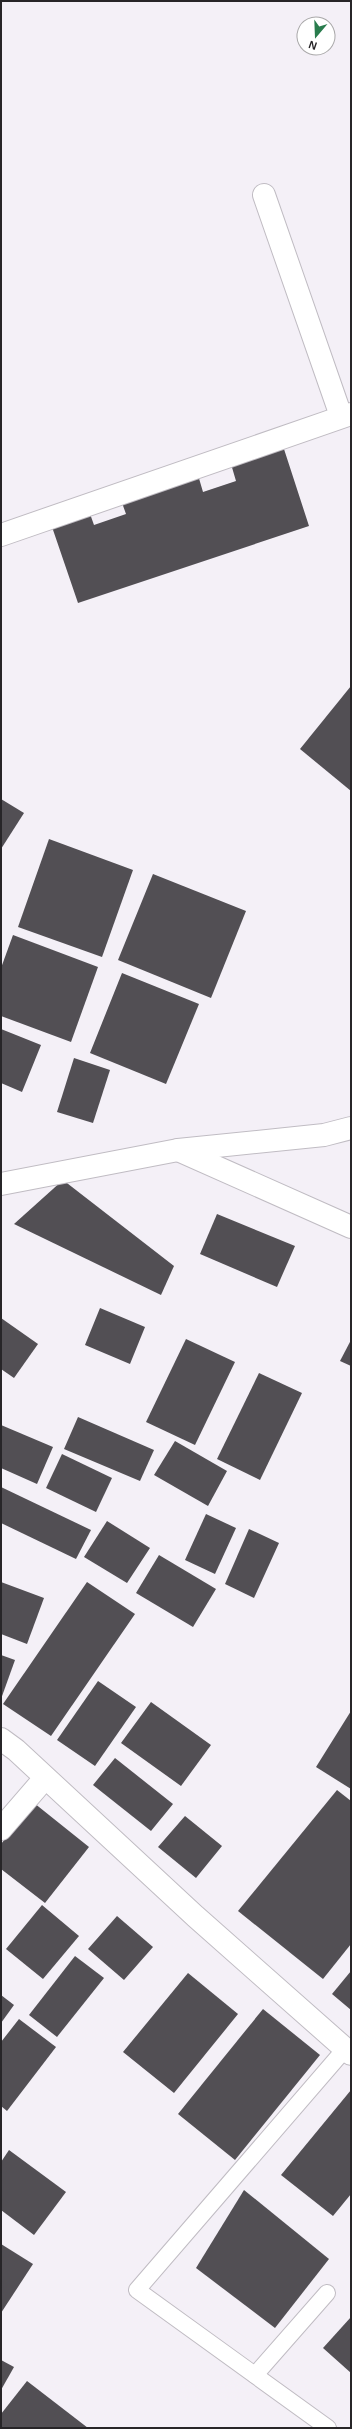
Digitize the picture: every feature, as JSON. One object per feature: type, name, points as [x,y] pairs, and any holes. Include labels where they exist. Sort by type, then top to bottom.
[{"type":"street","points":[[1,536],[346,415],[264,194]]},
{"type":"street","points":[[1,1184],[178,1150],[324,1135],[351,1128]]},
{"type":"street","points":[[178,1150],[351,1228]]},
{"type":"street","points":[[1,1739],[16,1750],[195,1916],[348,2051]]},
{"type":"street","points":[[1,1828],[45,1778]]},
{"type":"lane","points":[[328,2428],[137,2290],[348,2051]]},
{"type":"lane","points":[[255,2375],[327,2293]]},
{"type":"building","points":[[283,446],[309,526],[78,603],[51,524],[89,511],[94,525],[126,514],[121,500],[198,475],[203,492],[236,481],[231,464]]},
{"type":"building","points":[[351,686],[351,791],[300,749]]},
{"type":"building","points":[[1,799],[24,813],[1,849]]},
{"type":"building","points":[[49,839],[133,870],[102,957],[18,927]]},
{"type":"building","points":[[153,874],[246,911],[211,998],[118,960]]},
{"type":"building","points":[[13,935],[98,967],[71,1042],[1,1016],[1,968]]},
{"type":"building","points":[[122,973],[199,1004],[166,1084],[90,1053]]},
{"type":"building","points":[[1,1029],[41,1045],[22,1092],[1,1083]]},
{"type":"building","points":[[74,1058],[110,1070],[93,1123],[57,1112]]},
{"type":"building","points":[[63,1180],[174,1266],[161,1295],[14,1224]]},
{"type":"building","points":[[217,1214],[295,1246],[277,1287],[200,1254]]},
{"type":"building","points":[[100,1308],[145,1327],[130,1364],[85,1345]]},
{"type":"building","points":[[1,1318],[38,1344],[14,1378],[1,1369]]},
{"type":"building","points":[[186,1339],[235,1362],[195,1445],[146,1422]]},
{"type":"building","points":[[351,1340],[351,1366],[340,1361]]},
{"type":"building","points":[[259,1373],[302,1393],[260,1480],[217,1459]]},
{"type":"building","points":[[78,1417],[154,1450],[140,1481],[64,1449]]},
{"type":"building","points":[[1,1425],[53,1447],[37,1484],[1,1468]]},
{"type":"building","points":[[175,1441],[227,1471],[208,1506],[154,1475]]},
{"type":"building","points":[[62,1454],[112,1478],[96,1512],[46,1488]]},
{"type":"building","points":[[1,1487],[91,1530],[76,1559],[1,1523]]},
{"type":"building","points":[[206,1514],[236,1528],[215,1574],[185,1560]]},
{"type":"building","points":[[107,1521],[150,1548],[127,1583],[84,1557]]},
{"type":"building","points":[[249,1529],[279,1543],[254,1598],[225,1584]]},
{"type":"building","points":[[159,1555],[216,1589],[193,1627],[136,1593]]},
{"type":"building","points":[[1,1582],[44,1598],[27,1644],[1,1634]]},
{"type":"building","points":[[87,1582],[135,1614],[51,1736],[3,1704]]},
{"type":"building","points":[[1,1655],[15,1660],[1,1699]]},
{"type":"building","points":[[98,1681],[136,1707],[95,1766],[57,1740]]},
{"type":"building","points":[[151,1702],[211,1745],[181,1786],[121,1743]]},
{"type":"building","points":[[351,1711],[351,1789],[316,1767]]},
{"type":"building","points":[[115,1758],[173,1804],[151,1831],[93,1785]]},
{"type":"building","points":[[337,1790],[351,1801],[351,1944],[323,1979],[238,1911]]},
{"type":"building","points":[[34,1803],[89,1847],[45,1903],[1,1869],[1,1844]]},
{"type":"building","points":[[185,1816],[222,1846],[196,1878],[158,1847]]},
{"type":"building","points":[[42,1905],[79,1936],[43,1979],[6,1949]]},
{"type":"building","points":[[117,1916],[153,1947],[124,1980],[88,1949]]},
{"type":"building","points":[[75,1956],[104,1978],[57,2037],[29,2015]]},
{"type":"building","points":[[351,1971],[351,2010],[332,1994]]},
{"type":"building","points":[[188,1973],[238,2014],[174,2093],[123,2052]]},
{"type":"building","points":[[1,1995],[14,2005],[1,2023]]},
{"type":"building","points":[[263,2009],[320,2055],[235,2160],[178,2114]]},
{"type":"building","points":[[19,2019],[56,2047],[7,2111],[1,2106],[1,2042]]},
{"type":"building","points":[[351,2090],[351,2194],[333,2216],[281,2175]]},
{"type":"building","points":[[9,2150],[66,2192],[34,2235],[1,2210],[1,2162]]},
{"type":"building","points":[[244,2190],[329,2259],[275,2328],[196,2268]]},
{"type":"building","points":[[1,2244],[33,2264],[1,2313]]},
{"type":"building","points":[[351,2317],[351,2373],[323,2348]]},
{"type":"building","points":[[1,2360],[14,2367],[1,2390]]},
{"type":"building","points":[[27,2381],[88,2428],[1,2428],[1,2414]]}]
